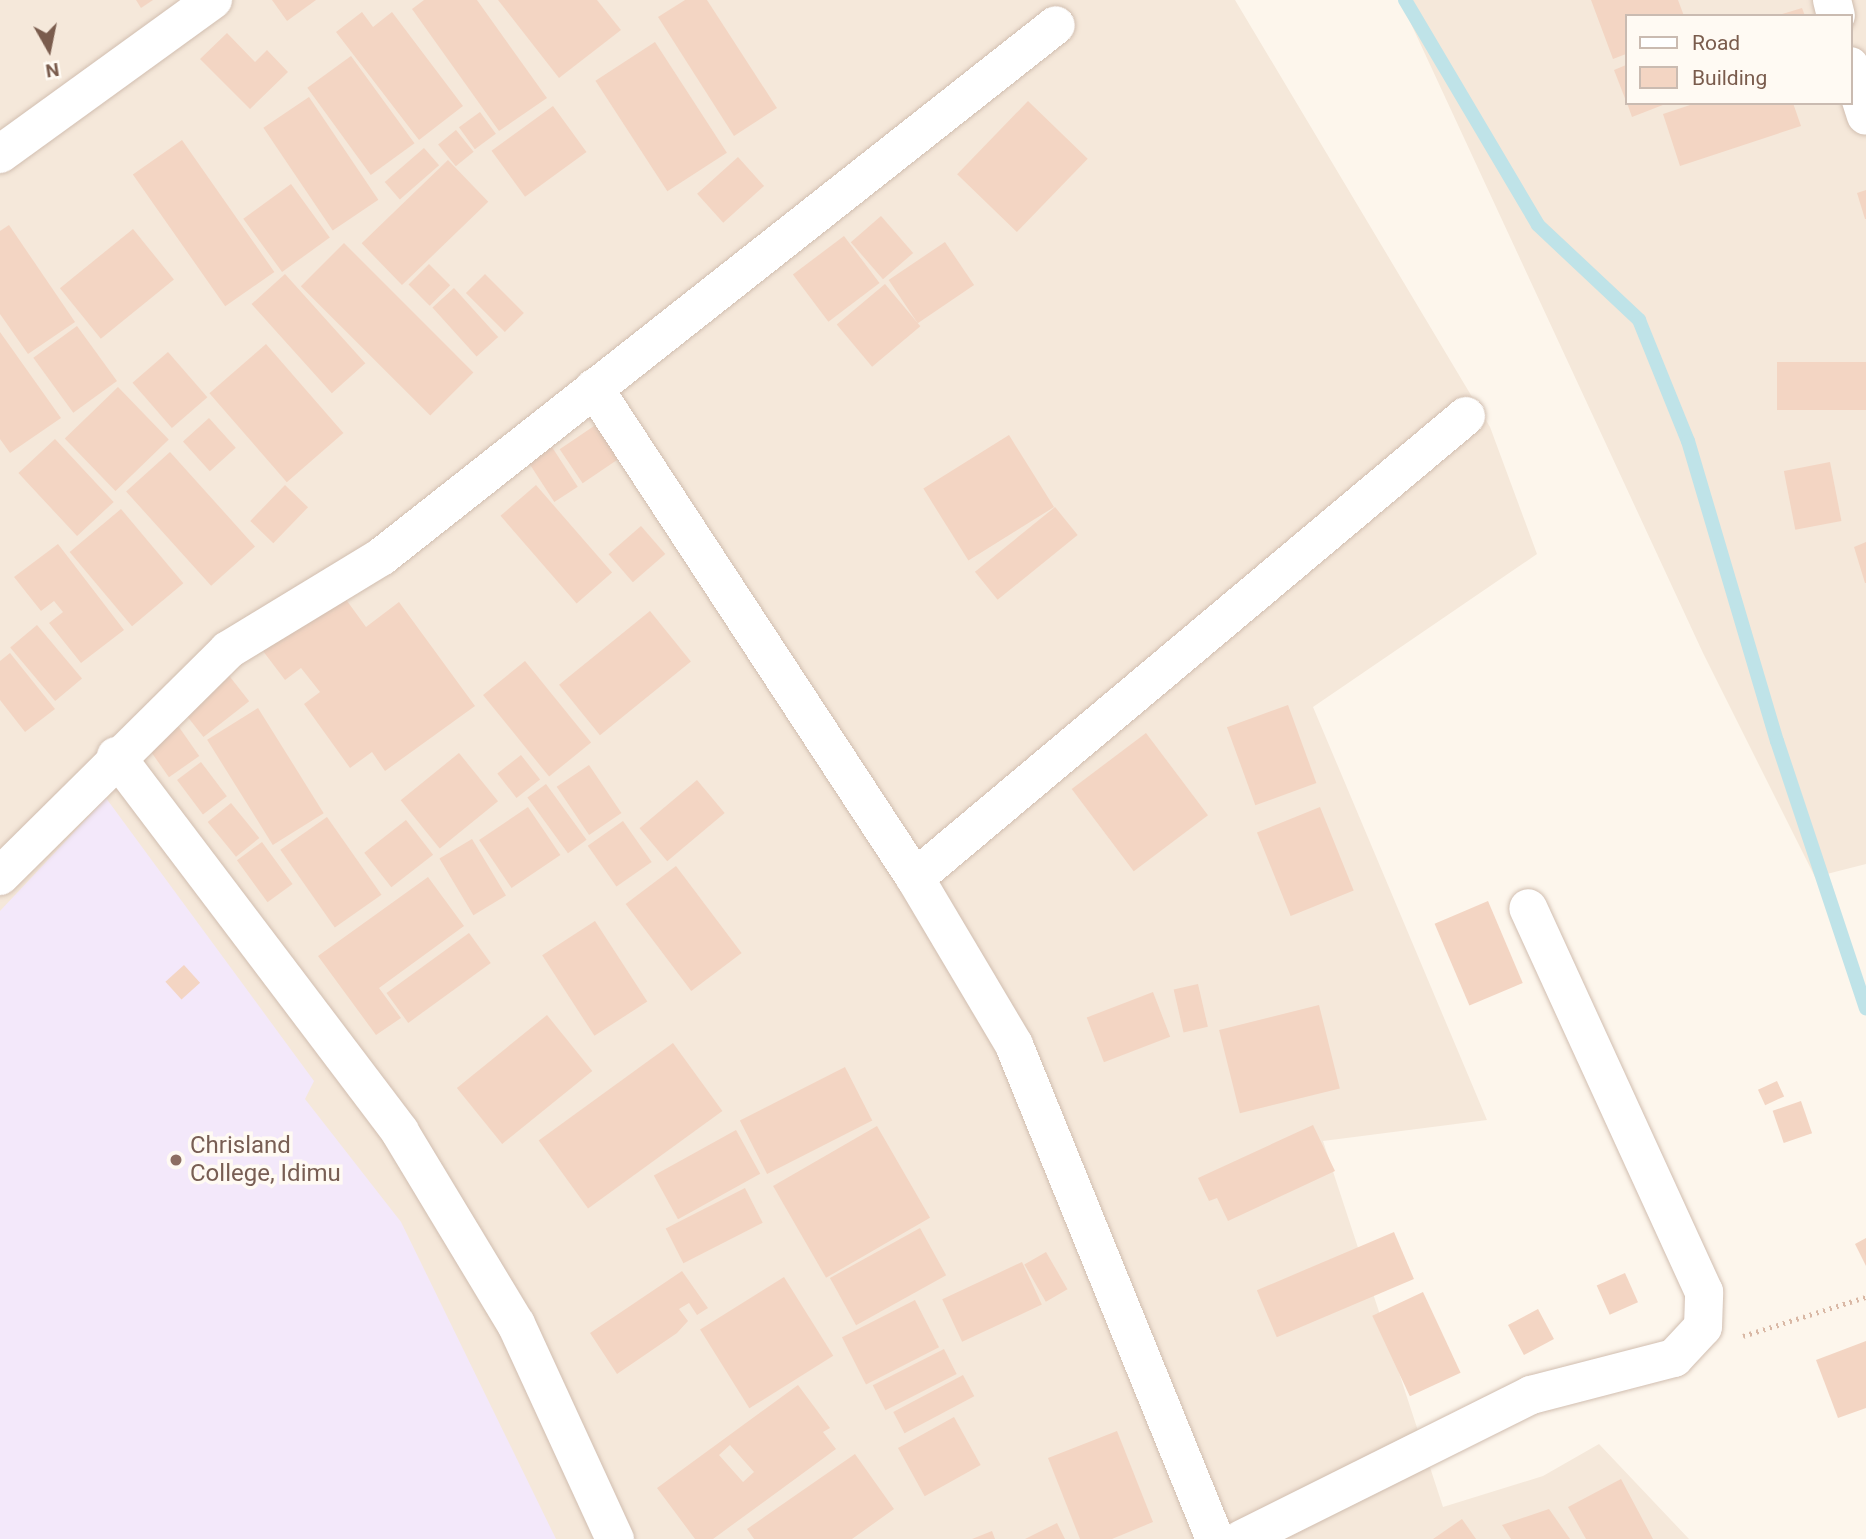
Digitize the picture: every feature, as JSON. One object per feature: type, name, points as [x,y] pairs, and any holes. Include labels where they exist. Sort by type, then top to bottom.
[{"type":"street","points":[[0,154],[213,0]]},
{"type":"street","points":[[0,876],[116,756],[228,650],[381,557],[1056,25]]},
{"type":"street","points":[[1852,72],[1866,116]]},
{"type":"street","points":[[594,388],[915,878],[1014,1045],[1215,1539]]},
{"type":"street","points":[[915,878],[1466,416]]},
{"type":"street","points":[[116,756],[400,1132],[516,1324],[615,1539]]},
{"type":"street","points":[[1242,1539],[1531,1395],[1674,1358],[1703,1327],[1704,1292],[1528,908]]},
{"type":"path","points":[[1736,1338],[1866,1297]]},
{"type":"shaded area","points":[[0,0],[1235,0],[1490,427],[1537,554],[1313,707],[1487,1120],[1323,1141],[1443,1507],[1543,1476],[1599,1444],[1689,1539],[0,1539]]},
{"type":"shaded area","points":[[1400,0],[1866,0],[1866,864],[1815,877],[1703,653]]},
{"type":"shaded area","name":"Chrisland College, Idimu","points":[[106,798],[314,1081],[305,1099],[401,1222],[556,1539],[0,1539],[0,911]]},
{"type":"building","points":[[136,0],[153,0],[141,8]]},
{"type":"building","points":[[272,0],[316,0],[287,21]]},
{"type":"building","points":[[424,0],[477,0],[547,98],[499,131],[412,9]]},
{"type":"building","points":[[498,0],[597,0],[621,30],[559,78]]},
{"type":"building","points":[[685,0],[707,0],[777,108],[734,136],[658,17]]},
{"type":"building","points":[[1591,0],[1678,0],[1683,14],[1624,14],[1624,55],[1613,59]]},
{"type":"building","points":[[1802,8],[1804,14],[1782,14]]},
{"type":"building","points":[[362,12],[373,27],[392,12],[463,106],[419,140],[336,32]]},
{"type":"building","points":[[227,33],[255,62],[267,50],[288,72],[250,109],[200,59]]},
{"type":"building","points":[[655,42],[727,153],[667,191],[595,81]]},
{"type":"building","points":[[351,56],[414,143],[371,175],[307,88]]},
{"type":"building","points":[[1624,66],[1624,96],[1614,70]]},
{"type":"building","points":[[309,97],[378,200],[333,231],[263,128]]},
{"type":"building","points":[[1028,101],[1088,159],[1017,232],[957,174]]},
{"type":"building","points":[[1628,105],[1663,105],[1632,117]]},
{"type":"building","points":[[1690,105],[1794,105],[1801,126],[1680,166],[1663,114]]},
{"type":"building","points":[[553,106],[587,152],[525,197],[492,151]]},
{"type":"building","points":[[480,112],[496,134],[475,149],[459,127]]},
{"type":"building","points":[[456,130],[474,152],[456,166],[438,144]]},
{"type":"building","points":[[182,140],[274,272],[225,306],[133,174]]},
{"type":"building","points":[[424,148],[439,165],[400,199],[385,182]]},
{"type":"building","points":[[738,157],[764,186],[723,223],[697,194]]},
{"type":"building","points":[[448,160],[488,202],[402,285],[362,243]]},
{"type":"building","points":[[291,184],[330,237],[282,272],[243,219]]},
{"type":"building","points":[[1866,190],[1866,219],[1865,219],[1857,193]]},
{"type":"building","points":[[881,216],[913,253],[883,279],[851,242]]},
{"type":"building","points":[[9,225],[75,322],[28,354],[0,314],[0,231]]},
{"type":"building","points":[[133,229],[174,280],[101,339],[60,288]]},
{"type":"building","points":[[844,236],[880,283],[828,322],[793,275]]},
{"type":"building","points":[[945,242],[974,285],[918,323],[889,280]]},
{"type":"building","points":[[344,243],[473,372],[430,416],[301,286]]},
{"type":"building","points":[[429,264],[450,285],[430,306],[408,285]]},
{"type":"building","points":[[285,274],[365,363],[332,393],[252,304]]},
{"type":"building","points":[[485,274],[524,313],[505,332],[466,293]]},
{"type":"building","points":[[885,284],[920,326],[872,367],[837,324]]},
{"type":"building","points":[[454,288],[498,337],[477,356],[432,307]]},
{"type":"building","points":[[77,326],[117,381],[73,413],[33,358]]},
{"type":"building","points":[[0,332],[61,418],[10,453],[0,439]]},
{"type":"building","points":[[266,344],[343,433],[287,482],[209,393]]},
{"type":"building","points":[[168,352],[207,397],[172,428],[133,383]]},
{"type":"building","points":[[1777,362],[1866,362],[1866,410],[1777,410]]},
{"type":"building","points":[[118,387],[169,440],[115,491],[65,438]]},
{"type":"building","points":[[209,418],[236,448],[210,471],[183,441]]},
{"type":"building","points":[[597,424],[620,458],[583,483],[560,449]]},
{"type":"building","points":[[1009,435],[1054,507],[968,561],[923,489]]},
{"type":"building","points":[[55,439],[114,502],[77,536],[18,473]]},
{"type":"building","points":[[550,444],[578,487],[554,502],[527,459]]},
{"type":"building","points":[[170,452],[255,546],[211,586],[126,491]]},
{"type":"building","points":[[1830,462],[1841,521],[1795,530],[1784,471]]},
{"type":"building","points":[[285,485],[308,507],[273,543],[250,521]]},
{"type":"building","points":[[536,485],[612,573],[577,603],[501,516]]},
{"type":"building","points":[[1055,507],[1078,535],[998,600],[975,572]]},
{"type":"building","points":[[121,509],[183,583],[132,626],[70,552]]},
{"type":"building","points":[[641,526],[665,554],[633,582],[609,554]]},
{"type":"building","points":[[1866,542],[1866,583],[1865,583],[1854,547]]},
{"type":"building","points":[[58,544],[124,630],[81,663],[49,623],[63,612],[54,601],[41,611],[14,577]]},
{"type":"building","points":[[342,594],[366,627],[399,602],[475,706],[385,771],[372,752],[350,768],[304,704],[320,692],[301,668],[285,680],[263,651]]},
{"type":"building","points":[[650,611],[691,662],[600,735],[559,685]]},
{"type":"building","points":[[37,625],[82,679],[55,701],[10,647]]},
{"type":"building","points":[[10,653],[55,709],[25,732],[0,700],[0,661]]},
{"type":"building","points":[[525,661],[591,743],[549,777],[483,695]]},
{"type":"building","points":[[227,673],[249,701],[203,737],[181,709]]},
{"type":"building","points":[[1288,705],[1316,783],[1255,805],[1227,727]]},
{"type":"building","points":[[258,708],[324,813],[273,845],[207,740]]},
{"type":"building","points":[[174,720],[199,756],[169,777],[144,741]]},
{"type":"building","points":[[1146,733],[1208,815],[1134,871],[1072,789]]},
{"type":"building","points":[[459,753],[498,801],[440,848],[401,800]]},
{"type":"building","points":[[521,755],[540,779],[516,798],[497,773]]},
{"type":"building","points":[[201,762],[227,796],[203,814],[177,780]]},
{"type":"building","points":[[589,765],[621,813],[589,835],[557,787]]},
{"type":"building","points":[[697,780],[725,813],[667,861],[640,828]]},
{"type":"building","points":[[546,784],[587,840],[568,853],[527,798]]},
{"type":"building","points":[[231,803],[259,838],[236,857],[208,822]]},
{"type":"building","points":[[528,807],[560,855],[512,888],[479,840]]},
{"type":"building","points":[[1320,807],[1354,890],[1291,916],[1257,832]]},
{"type":"building","points":[[327,817],[381,895],[335,928],[280,850]]},
{"type":"building","points":[[406,820],[433,855],[391,887],[364,853]]},
{"type":"building","points":[[623,821],[652,862],[616,887],[588,846]]},
{"type":"building","points":[[472,839],[506,896],[473,915],[439,859]]},
{"type":"building","points":[[262,842],[293,884],[267,902],[237,860]]},
{"type":"building","points":[[676,866],[742,953],[691,991],[626,904]]},
{"type":"building","points":[[428,877],[464,926],[379,988],[401,1018],[376,1035],[318,956]]},
{"type":"building","points":[[1488,901],[1523,983],[1469,1006],[1435,924]]},
{"type":"building","points":[[595,921],[647,1002],[594,1036],[542,955]]},
{"type":"building","points":[[469,933],[491,963],[408,1023],[386,993]]},
{"type":"building","points":[[184,965],[200,983],[181,1000],[165,982]]},
{"type":"building","points":[[1198,984],[1208,1027],[1184,1032],[1174,990]]},
{"type":"building","points":[[1153,992],[1170,1037],[1104,1062],[1087,1017]]},
{"type":"building","points":[[1319,1005],[1340,1088],[1240,1113],[1219,1030]]},
{"type":"building","points":[[547,1015],[592,1071],[502,1144],[457,1088]]},
{"type":"building","points":[[673,1043],[722,1111],[588,1209],[539,1141]]},
{"type":"building","points":[[845,1067],[872,1120],[767,1174],[740,1121]]},
{"type":"building","points":[[1777,1081],[1784,1096],[1765,1105],[1758,1090]]},
{"type":"building","points":[[1801,1101],[1812,1133],[1784,1143],[1773,1111]]},
{"type":"building","points":[[1313,1125],[1335,1171],[1228,1221],[1217,1198],[1209,1201],[1198,1178]]},
{"type":"building","points":[[877,1126],[930,1218],[826,1278],[773,1186]]},
{"type":"building","points":[[736,1130],[760,1174],[678,1219],[654,1176]]},
{"type":"building","points":[[745,1188],[763,1223],[683,1263],[666,1228]]},
{"type":"building","points":[[920,1228],[946,1275],[856,1325],[830,1278]]},
{"type":"building","points":[[1394,1232],[1414,1279],[1277,1337],[1257,1290]]},
{"type":"building","points":[[1866,1238],[1866,1266],[1855,1244]]},
{"type":"building","points":[[1046,1252],[1068,1289],[1046,1302],[1024,1264]]},
{"type":"building","points":[[1022,1262],[1042,1305],[962,1342],[942,1299]]},
{"type":"building","points":[[682,1271],[708,1308],[697,1315],[689,1303],[679,1309],[688,1321],[677,1333],[617,1374],[590,1333]]},
{"type":"building","points":[[1625,1273],[1638,1302],[1610,1315],[1597,1286]]},
{"type":"building","points":[[784,1277],[833,1356],[749,1408],[700,1329]]},
{"type":"building","points":[[1423,1292],[1461,1373],[1410,1396],[1372,1316]]},
{"type":"building","points":[[915,1300],[939,1347],[866,1384],[842,1337]]},
{"type":"building","points":[[1538,1309],[1554,1339],[1524,1355],[1508,1325]]},
{"type":"building","points":[[1866,1341],[1866,1408],[1838,1418],[1816,1360]]},
{"type":"building","points":[[944,1349],[957,1374],[885,1410],[873,1385]]},
{"type":"building","points":[[963,1375],[974,1396],[905,1433],[893,1412]]},
{"type":"building","points":[[798,1385],[830,1428],[823,1432],[836,1449],[713,1539],[695,1539],[657,1488]],"holes":[[[730,1445],[754,1472],[743,1482],[719,1455]]]},
{"type":"building","points":[[954,1417],[981,1465],[925,1496],[898,1448]]},
{"type":"building","points":[[1117,1431],[1153,1522],[1112,1539],[1080,1539],[1048,1458]]},
{"type":"building","points":[[855,1454],[894,1509],[852,1539],[754,1539],[747,1529]]},
{"type":"building","points":[[1621,1479],[1653,1539],[1586,1539],[1568,1507]]},
{"type":"building","points":[[1549,1509],[1570,1539],[1511,1539],[1502,1525]]},
{"type":"building","points":[[1462,1519],[1476,1539],[1433,1539]]},
{"type":"building","points":[[1057,1523],[1065,1539],[1025,1539]]},
{"type":"building","points":[[992,1531],[995,1539],[972,1539]]},
{"type":"waterway","points":[[1405,0],[1538,225],[1639,320],[1688,441],[1777,741],[1866,1009]]},
{"type":"place","name":"Chrisland College, Idimu","points":[[176,1160]]}]
